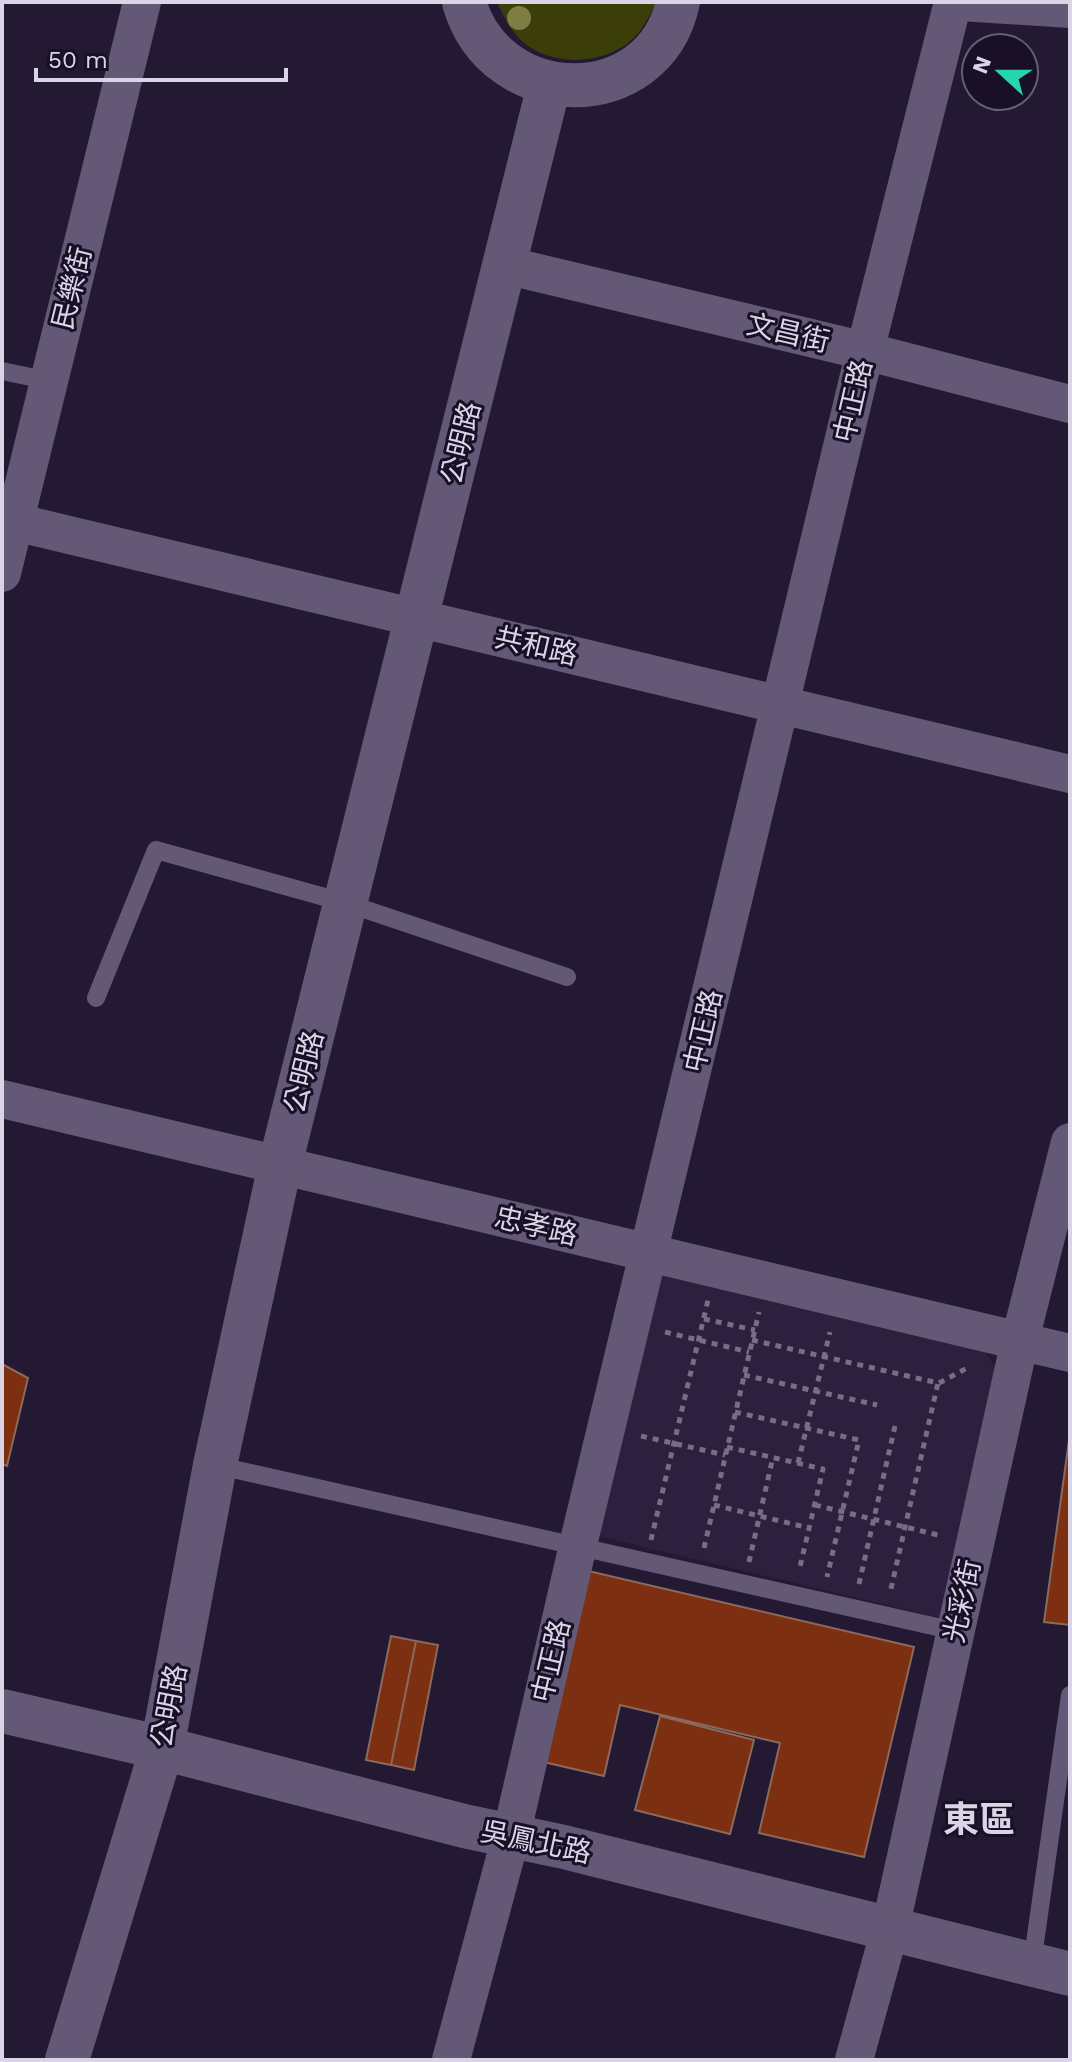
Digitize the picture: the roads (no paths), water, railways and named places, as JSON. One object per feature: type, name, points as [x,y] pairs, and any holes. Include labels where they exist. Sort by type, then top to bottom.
[{"type":"street","name":"民樂街","points":[[2,573],[9,521],[50,381],[142,2]]},
{"type":"street","points":[[464,2],[470,22],[489,51],[516,72],[549,85],[580,86],[611,79],[638,64],[660,42],[678,2]]},
{"type":"street","name":"中正路","points":[[451,2060],[511,1836],[865,351],[953,2]]},
{"type":"street","points":[[960,2],[1070,9]]},
{"type":"street","name":"公明路","points":[[67,2060],[162,1748],[215,1465],[280,1165],[549,85]]},
{"type":"street","name":"文昌街","points":[[505,265],[865,351],[1070,404]]},
{"type":"street","name":"共和路","points":[[9,521],[1070,774]]},
{"type":"street","name":"忠孝路","points":[[2,1099],[1070,1353]]},
{"type":"street","name":"光彩街","points":[[854,2060],[890,1929],[1020,1340],[1070,1142]]},
{"type":"street","name":"吳鳳北路","points":[[2,1711],[579,1850],[1051,1969]]},
{"type":"lane","points":[[2,371],[50,381]]},
{"type":"lane","points":[[96,998],[156,850],[346,903],[567,977]]},
{"type":"lane","points":[[215,1465],[955,1631]]},
{"type":"lane","points":[[1051,1969],[1070,1695]]},
{"type":"district","name":"東區","points":[[979,1820]]}]
